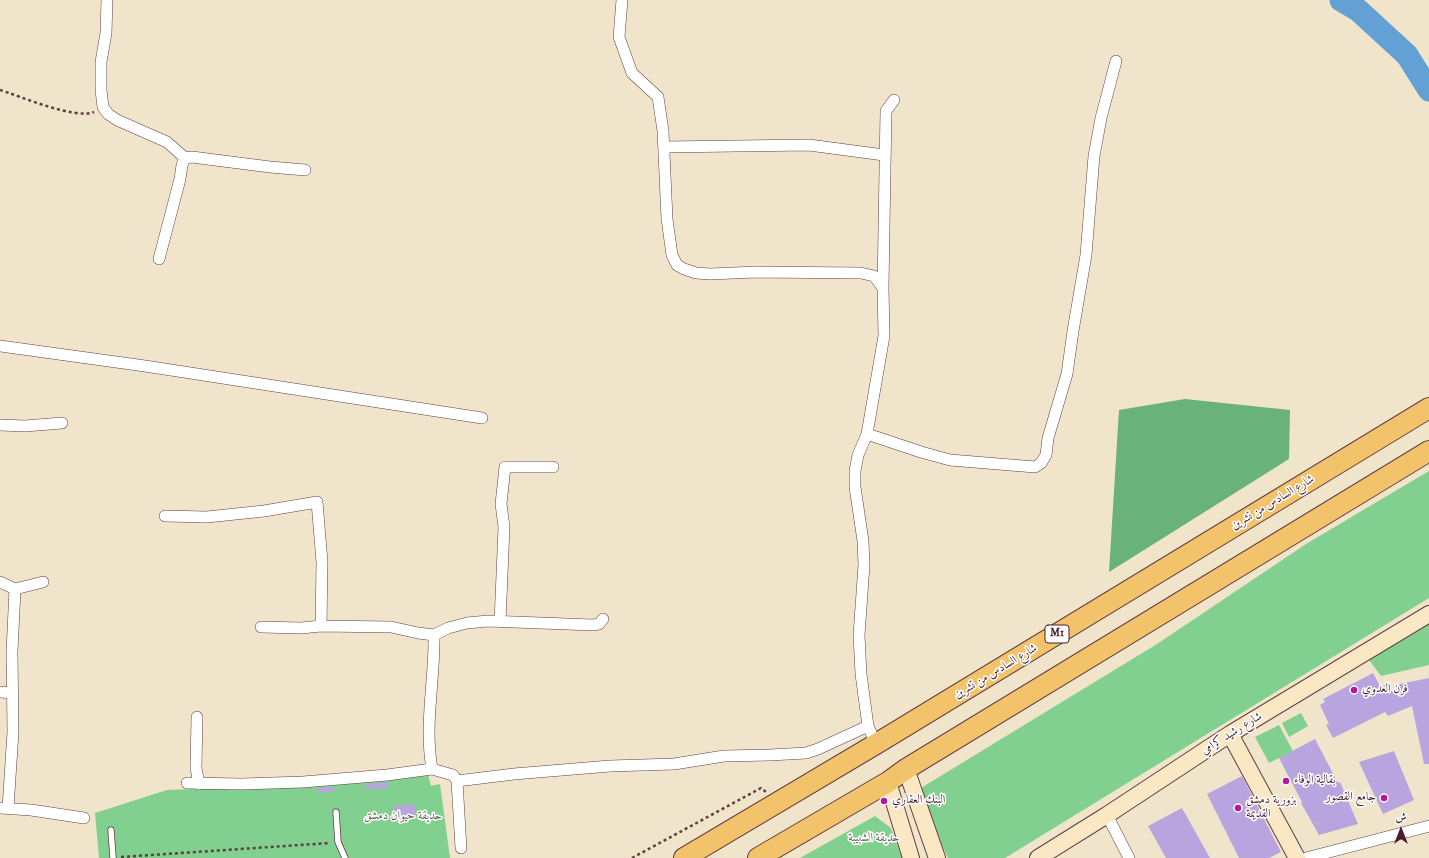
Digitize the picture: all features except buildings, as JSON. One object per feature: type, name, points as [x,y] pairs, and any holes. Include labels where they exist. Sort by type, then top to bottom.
[{"type":"highway","name":"شارع السادس من تشرين","points":[[684,858],[876,744],[1429,408]]},
{"type":"highway","points":[[758,858],[888,782],[906,769],[1429,451]]},
{"type":"main road","name":"شارع رشيد كرامي","points":[[1038,858],[1107,816],[1230,734],[1429,614]]},
{"type":"main road","points":[[1230,734],[1297,858]]},
{"type":"main road","points":[[906,769],[937,858]]},
{"type":"main road","points":[[888,782],[911,858]]},
{"type":"street","points":[[107,0],[106,33],[101,62],[101,90],[103,107],[108,114],[117,120],[167,142],[185,158],[192,157],[305,170]]},
{"type":"street","points":[[622,0],[619,37],[632,73],[658,97],[664,146],[667,219],[672,255],[678,265],[684,269],[696,273],[710,274],[756,272],[861,274],[874,276],[882,288]]},
{"type":"street","points":[[867,434],[950,460],[1035,467],[1041,463],[1046,455],[1048,438],[1067,374],[1086,255],[1094,156],[1101,118],[1116,62]]},
{"type":"street","points":[[876,744],[868,726],[862,691],[859,634],[864,565],[863,541],[855,487],[855,471],[858,455],[867,434],[884,336],[882,288],[884,155],[886,111],[894,100]]},
{"type":"street","points":[[664,146],[809,145],[884,155]]},
{"type":"street","points":[[160,259],[180,179],[182,165],[185,158]]},
{"type":"street","points":[[0,346],[146,366],[482,418]]},
{"type":"street","points":[[0,425],[26,426],[62,423]]},
{"type":"street","points":[[500,622],[504,527],[501,504],[505,467],[553,467]]},
{"type":"street","points":[[165,516],[207,517],[317,502],[322,562],[321,626]]},
{"type":"street","points":[[0,582],[15,589],[43,582]]},
{"type":"street","points":[[15,589],[12,693],[13,732],[4,808],[71,815],[84,818]]},
{"type":"street","points":[[261,627],[390,627],[434,635],[448,628],[467,623],[488,621],[593,625],[598,624],[603,619]]},
{"type":"street","points":[[432,769],[429,755],[429,725],[435,658],[434,635]]},
{"type":"street","points":[[0,692],[12,693]]},
{"type":"street","points":[[197,717],[196,768],[193,783],[303,782],[387,775],[432,769],[454,776],[457,781],[461,848]]},
{"type":"street","points":[[457,781],[514,774],[610,766],[674,764],[724,756],[806,753],[868,726]]},
{"type":"street","points":[[1107,816],[1130,858]]},
{"type":"street","points":[[1306,858],[1429,826]]},
{"type":"lane","points":[[336,812],[338,842],[345,858]]},
{"type":"lane","points":[[111,830],[113,858]]},
{"type":"path","points":[[0,90],[60,110],[91,113],[103,107]]},
{"type":"path","points":[[632,858],[761,788],[780,801]]},
{"type":"path","points":[[113,858],[338,842]]},
{"type":"green space","points":[[1185,399],[1290,410],[1289,459],[1109,572],[1119,410]]},
{"type":"green space","points":[[1429,471],[1429,598],[1005,858],[948,858],[916,791],[1157,644],[1306,544]]},
{"type":"green space","points":[[1429,623],[1429,665],[1381,676],[1369,660]]},
{"type":"green space","points":[[1301,713],[1308,726],[1289,737],[1282,723]]},
{"type":"green space","points":[[1279,725],[1293,751],[1269,763],[1255,737]]},
{"type":"green space","name":"حديقة حيوان دمشق","points":[[428,774],[431,786],[440,784],[450,858],[99,858],[95,813],[167,790],[236,787]]},
{"type":"green space","name":"حديقة الشبيبة","points":[[875,816],[891,828],[902,858],[800,858]]},
{"type":"waterway","points":[[1341,0],[1358,10],[1407,55],[1429,90]]},
{"type":"place","name":"فرن العدوي","points":[[1354,690]]},
{"type":"place","name":"بقالية الوفاء","points":[[1286,781]]},
{"type":"place","name":"جامع القصور","points":[[1384,798]]},
{"type":"place","name":"البنك العقاري","points":[[884,801]]},
{"type":"place","name":"بزورية دمشق القديمة","points":[[1238,808]]}]
